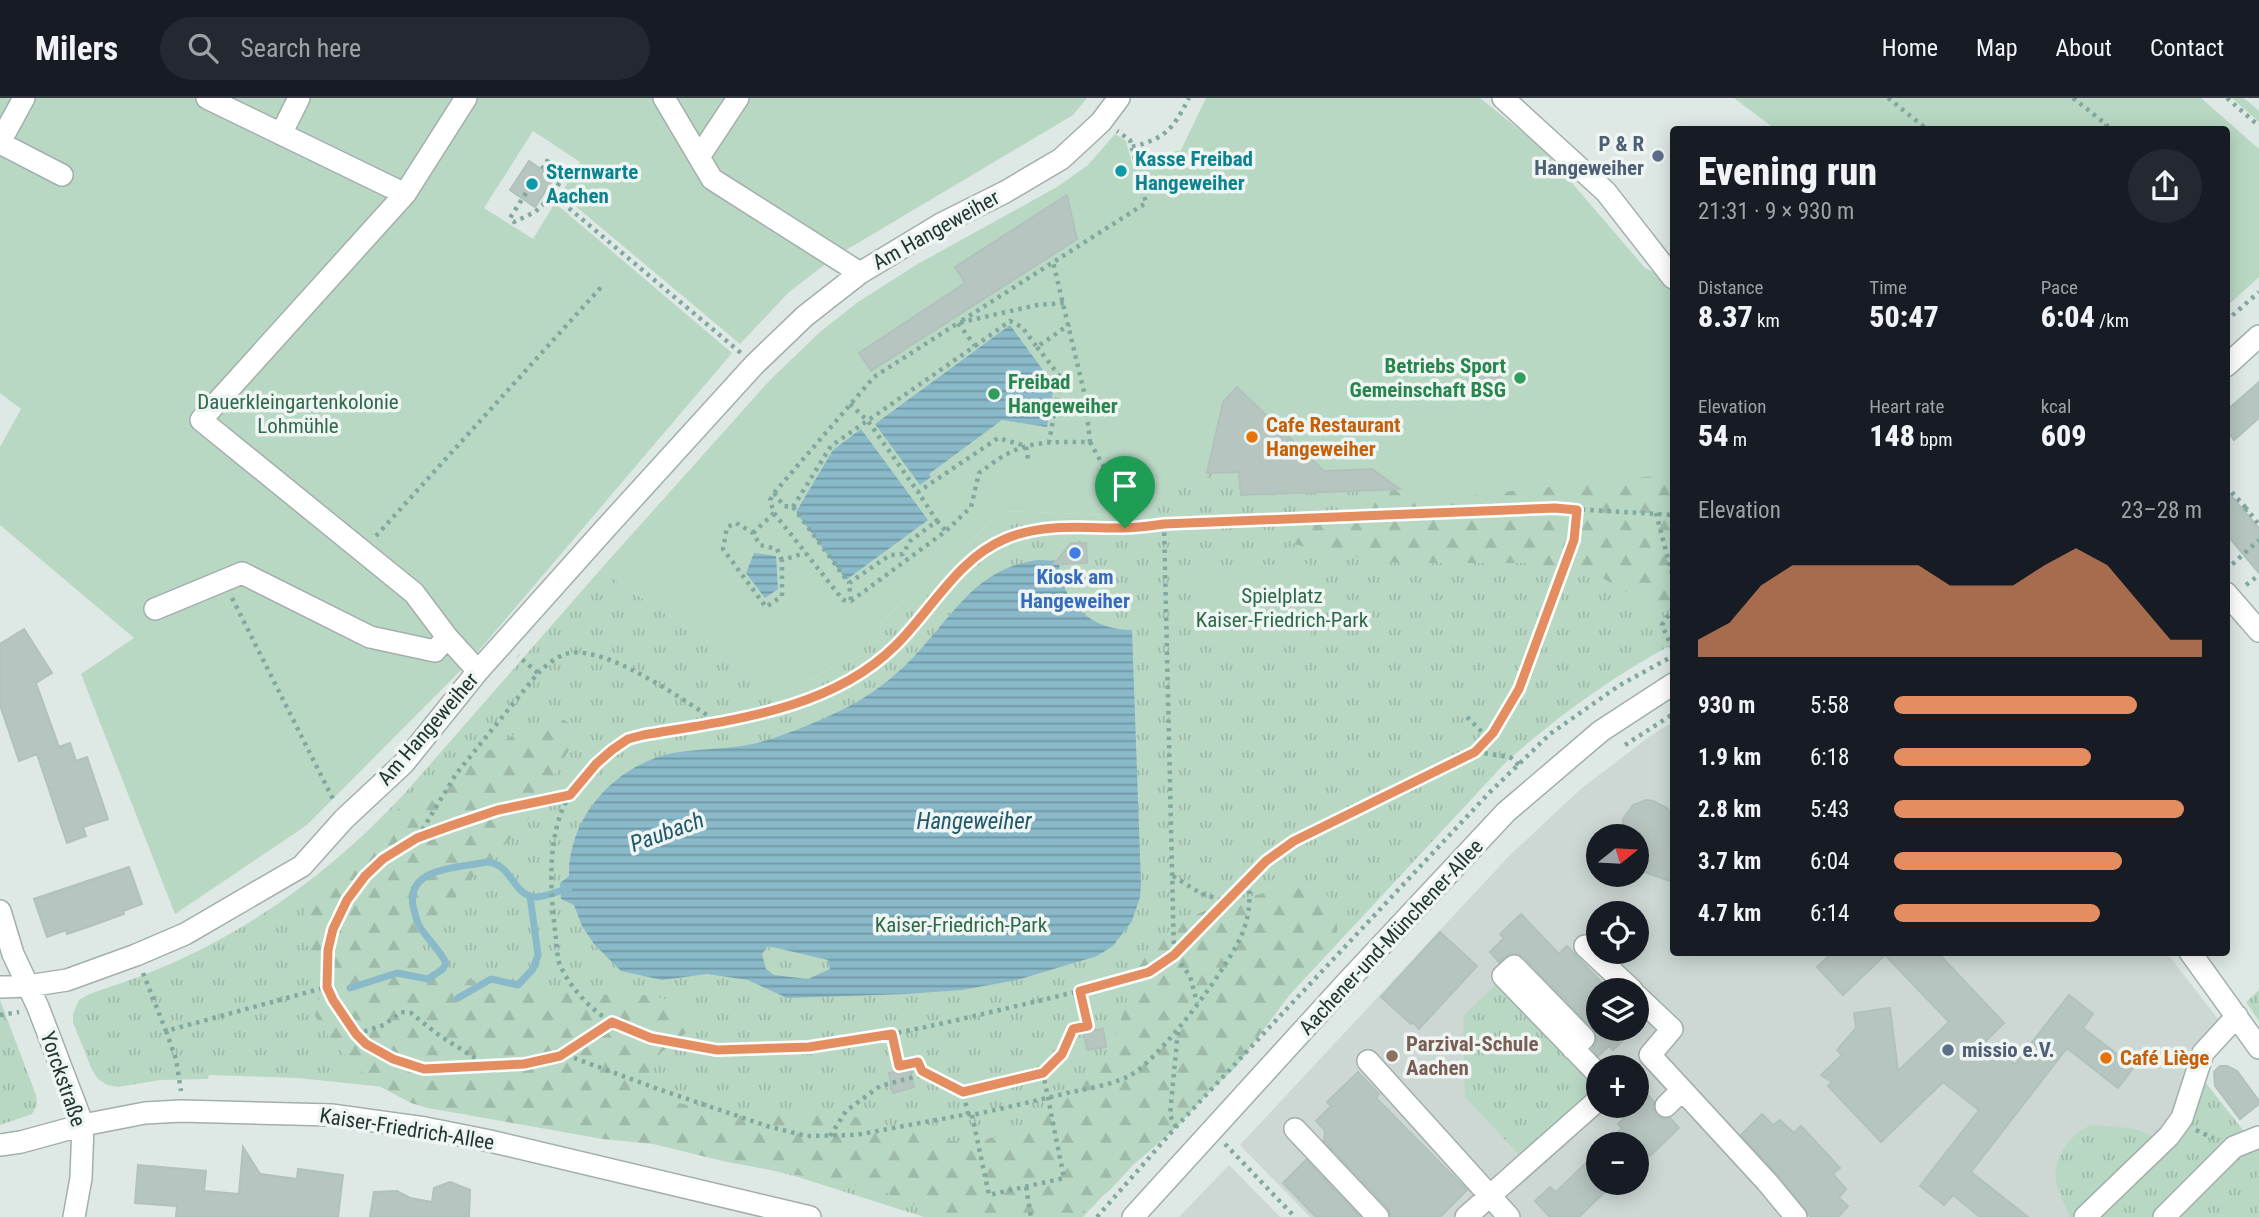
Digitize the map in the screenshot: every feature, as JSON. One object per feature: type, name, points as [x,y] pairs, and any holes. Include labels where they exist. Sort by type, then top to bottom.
[{"type":"street","points":[[24,98],[0,142],[62,175]]},
{"type":"street","points":[[207,98],[405,194]]},
{"type":"street","points":[[281,134],[299,98]]},
{"type":"street","points":[[466,98],[405,194],[201,420],[414,593],[447,637],[478,671]]},
{"type":"street","points":[[663,98],[712,179],[860,273]]},
{"type":"street","points":[[699,158],[738,98]]},
{"type":"street","name":"Am Hangeweiher","points":[[28,986],[67,980],[185,934],[302,866],[344,819],[404,763],[478,671],[754,365],[805,316],[860,273],[941,224],[1005,192],[1061,159],[1101,122],[1119,98]]},
{"type":"street","points":[[1503,98],[1606,192],[1670,274]]},
{"type":"street","points":[[2230,362],[2259,336]]},
{"type":"street","points":[[155,609],[242,573],[370,637],[435,651],[447,637]]},
{"type":"street","points":[[2230,598],[2259,631]]},
{"type":"street","name":"Aachener-und-Münchener-Allee","points":[[1133,1217],[1506,812],[1601,731],[1670,686]]},
{"type":"street","name":"Yorckstraße","points":[[0,911],[13,954],[38,1007],[83,1125],[81,1178],[74,1217]]},
{"type":"street","points":[[2193,956],[2259,1048]]},
{"type":"street","points":[[1599,964],[1617,978]]},
{"type":"street","points":[[0,987],[28,986]]},
{"type":"street","points":[[1648,1055],[1672,1029],[1649,1007]]},
{"type":"street","points":[[2085,1217],[2169,1136],[2182,1118],[2203,1053],[2237,1016]]},
{"type":"street","points":[[1573,1049],[1586,1062]]},
{"type":"street","points":[[1368,1061],[1509,1217]]},
{"type":"street","points":[[1649,1065],[1682,1090],[1796,1217]]},
{"type":"street","points":[[1666,1106],[1682,1090]]},
{"type":"street","name":"Kaiser-Friedrich-Allee","points":[[0,1145],[145,1113],[181,1111],[331,1115],[425,1128],[503,1144],[810,1217]]},
{"type":"street","points":[[1466,1217],[1586,1111]]},
{"type":"street","points":[[1295,1129],[1378,1217]]},
{"type":"street","points":[[2164,1217],[2234,1147],[2259,1137]]},
{"type":"path","points":[[1132,147],[1156,141],[1176,122],[1189,98]]},
{"type":"path","points":[[1888,98],[1923,126]]},
{"type":"path","points":[[2073,98],[2104,126]]},
{"type":"path","points":[[2227,98],[2259,126]]},
{"type":"path","points":[[1090,442],[1049,442],[1026,446],[1007,454],[979,473],[971,507],[946,531],[851,601],[842,600],[774,513],[769,500],[874,377],[1146,203],[1130,140],[1101,122]]},
{"type":"path","points":[[526,192],[510,218],[514,222],[535,212],[551,197],[565,173],[547,161],[542,169]]},
{"type":"path","points":[[551,197],[558,199],[754,365]]},
{"type":"path","points":[[1054,262],[1085,396],[1090,442],[1107,474],[1124,516],[1125,528]]},
{"type":"path","points":[[362,551],[603,285]]},
{"type":"path","points":[[2230,317],[2259,292]]},
{"type":"path","points":[[958,323],[1037,305],[1064,303]]},
{"type":"path","points":[[793,508],[831,446],[1010,321],[1022,327],[1061,378],[1049,442]]},
{"type":"path","points":[[958,323],[975,346]]},
{"type":"path","points":[[1037,347],[1070,324]]},
{"type":"path","points":[[850,404],[868,421],[946,531]]},
{"type":"path","points":[[918,492],[998,438],[1026,446]]},
{"type":"path","points":[[1026,446],[1028,459]]},
{"type":"path","points":[[2230,491],[2259,525]]},
{"type":"path","points":[[774,493],[784,506],[793,508],[849,583],[851,601]]},
{"type":"path","points":[[1577,510],[1574,540],[1539,638],[1519,689],[1488,738],[1475,752],[1294,841],[1266,861],[1174,955],[1149,972],[1080,991],[892,1034],[809,1047],[717,1050],[651,1038],[612,1022],[582,999],[560,964],[553,914],[552,875],[556,835],[561,813],[570,795],[596,764],[628,739],[774,712],[841,686],[869,670],[918,622],[948,584],[980,555],[1003,540],[1029,531],[1052,528],[1125,528],[1164,524],[1555,508],[1670,515]]},
{"type":"path","points":[[753,533],[774,513]]},
{"type":"path","points":[[1656,513],[1670,567]]},
{"type":"path","points":[[849,583],[890,555],[903,554],[910,541],[937,521]]},
{"type":"path","points":[[736,523],[753,533],[760,545],[777,549],[782,560],[782,596],[766,607],[723,549],[727,527],[736,523]]},
{"type":"path","points":[[1164,524],[1174,955],[1190,976],[1197,1004]]},
{"type":"path","points":[[2230,566],[2259,540]]},
{"type":"path","points":[[896,555],[902,548]]},
{"type":"path","points":[[782,560],[805,553]]},
{"type":"path","points":[[223,581],[344,819]]},
{"type":"path","points":[[1670,613],[1662,625],[1670,643]]},
{"type":"path","points":[[504,643],[538,673]]},
{"type":"path","points":[[417,838],[456,774],[538,673],[554,659],[569,653],[590,654],[637,673],[718,722]]},
{"type":"path","points":[[1625,745],[1670,716]]},
{"type":"path","points":[[1467,717],[1488,738]]},
{"type":"path","points":[[1475,752],[1510,757],[1519,765]]},
{"type":"path","points":[[570,795],[498,810],[417,838],[383,859],[365,876],[347,900],[333,929],[327,987],[356,1034],[366,1044],[393,1059],[424,1069],[524,1064],[566,1055],[612,1022]]},
{"type":"path","points":[[1173,876],[1200,893],[1227,902]]},
{"type":"path","points":[[566,1055],[767,1126],[806,1136],[856,1135],[1102,1086],[1130,1076],[1151,1059],[1197,1004],[1244,930],[1251,903],[1249,881]]},
{"type":"path","points":[[1097,1217],[1176,1127],[1388,900]]},
{"type":"path","points":[[142,969],[166,1031],[181,1081],[181,1111]]},
{"type":"path","points":[[166,1031],[327,987]]},
{"type":"path","points":[[892,1034],[899,1066],[918,1062],[922,1071],[963,1092],[1043,1073],[1062,1054],[1073,1029],[1088,1026],[1080,991]]},
{"type":"path","points":[[356,1034],[384,1025],[401,1012],[411,1013],[440,1036],[489,1067]]},
{"type":"path","points":[[1176,1127],[1170,1115],[1178,1029]]},
{"type":"path","points":[[830,1136],[846,1111],[880,1086],[918,1076],[922,1071]]},
{"type":"path","points":[[963,1092],[989,1195],[1064,1178],[1043,1073]]},
{"type":"path","points":[[2182,1118],[2195,1130],[2234,1147]]},
{"type":"path","points":[[1212,1130],[1295,1217]]},
{"type":"path","points":[[1026,1187],[1031,1217]]},
{"type":"shaded area","points":[[1670,724],[1670,956],[2169,956],[2218,1019],[2196,1045],[2188,1062],[2181,1106],[2172,1120],[2073,1217],[1310,1217],[1240,1145],[1510,855],[1582,788]]},
{"type":"shaded area","points":[[1229,1165],[1280,1217],[1179,1217]]},
{"type":"green space","name":"Dauerkleingartenkolonie Lohmühle","points":[[0,98],[1087,98],[1073,115],[836,256],[788,293],[740,344],[561,194],[580,162],[533,131],[484,208],[533,239],[555,203],[732,353],[470,661],[307,825],[175,914],[81,674],[134,638],[0,525],[0,447],[21,409],[0,393]]},
{"type":"green space","name":"Freibad Hangeweiher","points":[[1206,98],[1480,98],[1542,148],[1645,268],[1670,280],[1670,474],[1409,502],[1372,469],[1319,471],[1315,462],[1258,408],[1223,402],[1204,487],[1137,489],[1136,516],[1003,511],[828,670],[785,693],[600,570],[771,379],[820,332],[858,302],[916,265],[1057,187],[1088,165],[1115,134],[1126,141],[1132,163],[1181,150]]},
{"type":"green space","points":[[1734,98],[2201,98],[2259,149],[2259,277],[2230,303],[2230,126],[1771,126]]},
{"type":"green space","points":[[2232,98],[2244,98],[2259,111],[2259,122]]},
{"type":"green space","name":"Kaiser-Friedrich-Park","points":[[1237,387],[1316,463],[1372,469],[1670,474],[1670,646],[1629,669],[1587,698],[1507,761],[1083,1217],[924,1217],[798,1177],[716,1155],[384,1087],[298,1078],[209,1075],[208,1079],[160,1080],[118,1087],[107,1085],[98,1079],[92,1070],[73,1022],[73,1014],[79,1000],[158,969],[211,944],[272,908],[328,866],[405,793],[600,570],[785,693],[828,670],[1003,511],[1136,516],[1137,489]]},
{"type":"green space","points":[[1670,417],[1670,608],[1640,602],[1597,575],[1580,571],[1527,563],[1399,563],[1362,559],[1352,555],[1331,555],[1295,544],[1288,529],[1336,521],[1387,489]]},
{"type":"green space","name":"Spielplatz Kaiser-Friedrich-Park","points":[[1310,564],[1311,640],[1201,642],[1200,566]]},
{"type":"green space","points":[[560,718],[577,727],[573,743],[530,817],[458,895],[421,930],[424,953],[440,971],[460,978],[522,983],[578,994],[643,995],[674,1003],[685,1012],[693,1026],[660,1054],[653,1068],[652,1079],[655,1093],[672,1101],[712,1108],[816,1111],[866,1119],[949,1141],[976,1141],[993,1137],[1013,1130],[1053,1108],[1102,1062],[1111,1047],[1143,961],[1163,936],[1178,925],[1210,909],[1306,882],[1326,893],[1334,908],[1336,942],[1291,993],[1236,1067],[1110,1190],[1076,1217],[942,1217],[887,1193],[853,1185],[727,1162],[653,1144],[603,1139],[411,1103],[367,1077],[333,1043],[315,1016],[323,983],[309,952],[305,932],[304,915],[308,900],[402,805],[513,735],[544,720]]},
{"type":"green space","points":[[1501,979],[1586,1066],[1586,1107],[1524,1160],[1465,1097],[1463,1016]]},
{"type":"green space","points":[[2259,990],[2259,1021],[2246,1002]]},
{"type":"green space","points":[[0,1000],[36,1095],[37,1105],[32,1114],[0,1125]]},
{"type":"green space","points":[[2198,1073],[2247,1135],[2156,1217],[2092,1217],[2183,1123]]},
{"type":"green space","points":[[2090,1125],[2132,1129],[2154,1138],[2070,1217],[2056,1180],[2057,1162],[2070,1140]]},
{"type":"green space","points":[[2259,1145],[2259,1217],[2178,1217],[2237,1156]]},
{"type":"water","points":[[1010,325],[1054,385],[1047,427],[1002,420],[929,474],[931,477],[920,485],[875,424]]},
{"type":"water","points":[[861,429],[928,520],[846,580],[796,512],[833,450]]},
{"type":"water","points":[[754,553],[776,556],[778,589],[765,598],[746,573]]},
{"type":"water","name":"Hangeweiher","points":[[1039,560],[1059,561],[1065,589],[1081,611],[1104,625],[1132,630],[1141,884],[1140,897],[1132,921],[1113,946],[1097,956],[1017,980],[962,990],[787,998],[748,980],[707,974],[662,980],[621,971],[594,944],[582,926],[574,905],[561,899],[560,883],[569,876],[571,854],[586,814],[614,782],[652,759],[673,753],[757,743],[807,726],[855,703],[882,686],[905,665],[971,592],[1001,571]],"holes":[[[768,946],[828,960],[830,969],[808,979],[774,975],[766,969],[762,954]]]},
{"type":"building","name":"Sternwarte Aachen","points":[[529,161],[554,178],[535,207],[510,190]]},
{"type":"building","points":[[1067,195],[1077,239],[871,371],[859,353],[965,283],[955,267]]},
{"type":"building","points":[[1492,365],[1504,383],[1480,399],[1468,381]]},
{"type":"building","points":[[2259,382],[2259,418],[2234,440],[2230,436],[2230,407]]},
{"type":"building","name":"Cafe Restaurant Hangeweiher","points":[[1237,387],[1324,471],[1372,469],[1400,489],[1241,495],[1239,472],[1207,473],[1223,402]]},
{"type":"building","points":[[2230,495],[2259,528],[2259,573],[2230,539]]},
{"type":"building","name":"Kiosk am Hangeweiher","points":[[1071,543],[1086,543],[1087,563],[1054,564]]},
{"type":"building","points":[[24,629],[52,673],[36,683],[59,747],[70,743],[76,761],[87,757],[108,819],[83,827],[86,836],[67,843],[37,754],[19,761],[0,705],[0,644]]},
{"type":"building","points":[[1646,800],[1653,801],[1670,812],[1670,881],[1649,874],[1649,824],[1623,824],[1623,819],[1633,805]]},
{"type":"building","points":[[129,867],[142,904],[123,911],[124,914],[85,928],[67,934],[66,930],[47,937],[34,899]]},
{"type":"building","points":[[1521,914],[1559,954],[1567,946],[1597,978],[1586,978],[1586,1022],[1523,956],[1510,953],[1499,962],[1490,952],[1504,938],[1500,934]]},
{"type":"building","points":[[1440,932],[1477,966],[1419,1029],[1381,997]]},
{"type":"building","points":[[1829,956],[1884,956],[1843,995],[1817,967]]},
{"type":"building","points":[[1886,956],[1941,956],[2004,1023],[1985,1042],[2015,1064],[2069,995],[2093,1014],[2083,1028],[2134,1067],[2118,1088],[2067,1048],[1971,1172],[2028,1217],[1980,1217],[1953,1195],[1944,1205],[1920,1186],[1979,1110],[1943,1082],[1881,1142],[1828,1086],[1832,1082],[1821,1075],[1842,1055],[1837,1050],[1856,1028],[1854,1013],[1890,1008],[1898,1071],[1949,1022]]},
{"type":"building","points":[[1103,1029],[1106,1047],[1087,1050],[1084,1032]]},
{"type":"building","points":[[1597,1041],[1622,1041],[1613,1050],[1609,1046],[1599,1055],[1592,1049]]},
{"type":"building","points":[[2220,1066],[2237,1071],[2259,1101],[2259,1104],[2240,1119],[2215,1086],[2214,1072]]},
{"type":"building","points":[[910,1068],[914,1087],[893,1093],[889,1073]]},
{"type":"building","points":[[1358,1072],[1379,1094],[1376,1098],[1467,1190],[1440,1217],[1391,1217],[1388,1208],[1324,1141],[1325,1130],[1316,1121],[1331,1106],[1327,1102]]},
{"type":"building","points":[[1649,1096],[1654,1102],[1656,1115],[1663,1119],[1670,1118],[1679,1128],[1650,1156],[1649,1132],[1618,1132],[1622,1128],[1618,1124],[1624,1118],[1649,1118]]},
{"type":"building","points":[[1762,1114],[1773,1125],[1780,1120],[1794,1133],[1801,1126],[1840,1168],[1833,1174],[1846,1189],[1839,1198],[1848,1206],[1838,1217],[1811,1217],[1741,1135]]},
{"type":"building","points":[[243,1147],[260,1174],[297,1179],[298,1169],[343,1175],[338,1217],[176,1217],[177,1206],[135,1203],[138,1165],[206,1171],[204,1191],[239,1194]]},
{"type":"building","points":[[1306,1160],[1360,1217],[1316,1217],[1283,1183]]},
{"type":"building","points":[[1586,1163],[1586,1195],[1602,1195],[1579,1217],[1550,1217],[1535,1201],[1550,1187],[1556,1192]]},
{"type":"building","points":[[450,1182],[470,1190],[469,1217],[370,1217],[374,1192],[397,1191],[410,1198],[432,1202],[434,1188]]},
{"type":"waterway","name":"Paubach","points":[[350,988],[397,973],[428,979],[443,969],[446,963],[419,925],[413,906],[413,893],[426,877],[449,868],[487,862],[502,868],[528,895],[544,896],[569,888]]},
{"type":"waterway","points":[[458,998],[491,979],[518,985],[533,969],[538,955],[530,896]]},
{"type":"place","name":"P & R Hangeweiher","points":[[1658,156]]},
{"type":"place","name":"Kasse Freibad Hangeweiher","points":[[1121,171]]},
{"type":"place","name":"Sternwarte Aachen","points":[[532,184]]},
{"type":"place","name":"Betriebs Sport Gemeinschaft BSG","points":[[1520,378]]},
{"type":"place","name":"Freibad Hangeweiher","points":[[994,394]]},
{"type":"place","name":"Cafe Restaurant Hangeweiher","points":[[1252,437]]},
{"type":"place","name":"Kiosk am Hangeweiher","points":[[1075,553]]},
{"type":"place","name":"missio e.V.","points":[[1948,1050]]},
{"type":"place","name":"Parzival-Schule Aachen","points":[[1392,1056]]},
{"type":"place","name":"Café Liège","points":[[2106,1058]]},
{"type":"route","points":[[1555,508],[1577,510],[1574,540],[1519,689],[1493,733],[1475,752],[1294,841],[1266,861],[1174,955],[1149,972],[1080,991],[1088,1026],[1073,1029],[1062,1054],[1043,1073],[963,1092],[922,1071],[918,1062],[899,1066],[892,1034],[809,1047],[717,1050],[651,1038],[612,1022],[566,1055],[524,1064],[424,1069],[393,1059],[366,1044],[333,1000],[327,987],[328,950],[333,929],[347,900],[365,876],[383,859],[417,838],[498,810],[570,795],[596,764],[628,739],[774,712],[841,686],[869,670],[918,622],[948,584],[980,555],[1003,540],[1029,531],[1064,527],[1125,528],[1164,524],[1555,508]]}]
